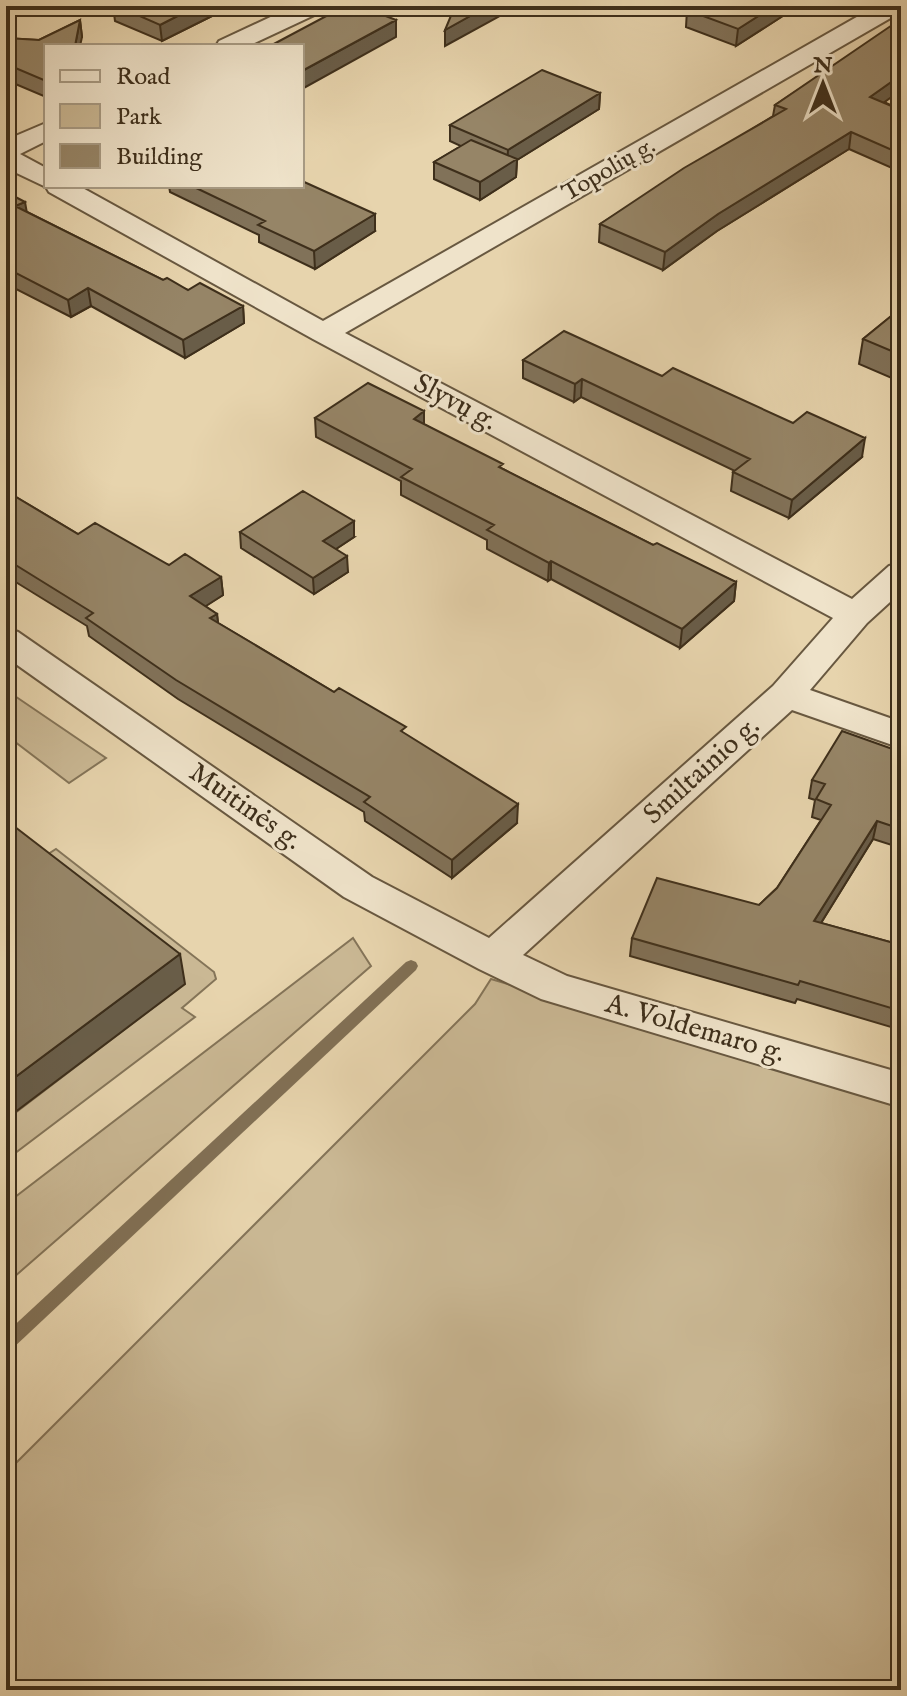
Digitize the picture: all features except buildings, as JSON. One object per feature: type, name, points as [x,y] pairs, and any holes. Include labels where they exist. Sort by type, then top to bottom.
[{"type":"street","points":[[232,44],[314,6]]},
{"type":"street","name":"Topolių g.","points":[[323,333],[888,10]]},
{"type":"street","points":[[6,150],[44,132]]},
{"type":"street","points":[[6,157],[44,178]]},
{"type":"street","name":"Slyvų g.","points":[[63,188],[323,333],[855,615]]},
{"type":"street","name":"Smiltainio g.","points":[[493,958],[786,695],[855,615],[901,574]]},
{"type":"street","name":"Muitinės g.","points":[[6,640],[358,887],[493,958]]},
{"type":"street","points":[[786,695],[901,735]]},
{"type":"street","name":"A. Voldemaro g.","points":[[493,958],[555,988],[901,1090]]},
{"type":"green space","points":[[6,690],[106,758],[69,783],[6,735]]},
{"type":"green space","points":[[56,849],[214,972],[216,979],[182,1008],[195,1017],[6,1160],[6,1120],[184,984],[31,865]]},
{"type":"green space","points":[[353,938],[371,966],[6,1284],[6,1204]]},
{"type":"green space","points":[[491,979],[901,1104],[901,1690],[6,1690],[6,1473],[475,1004]]},
{"type":"waterway","points":[[6,1344],[411,966]]}]
